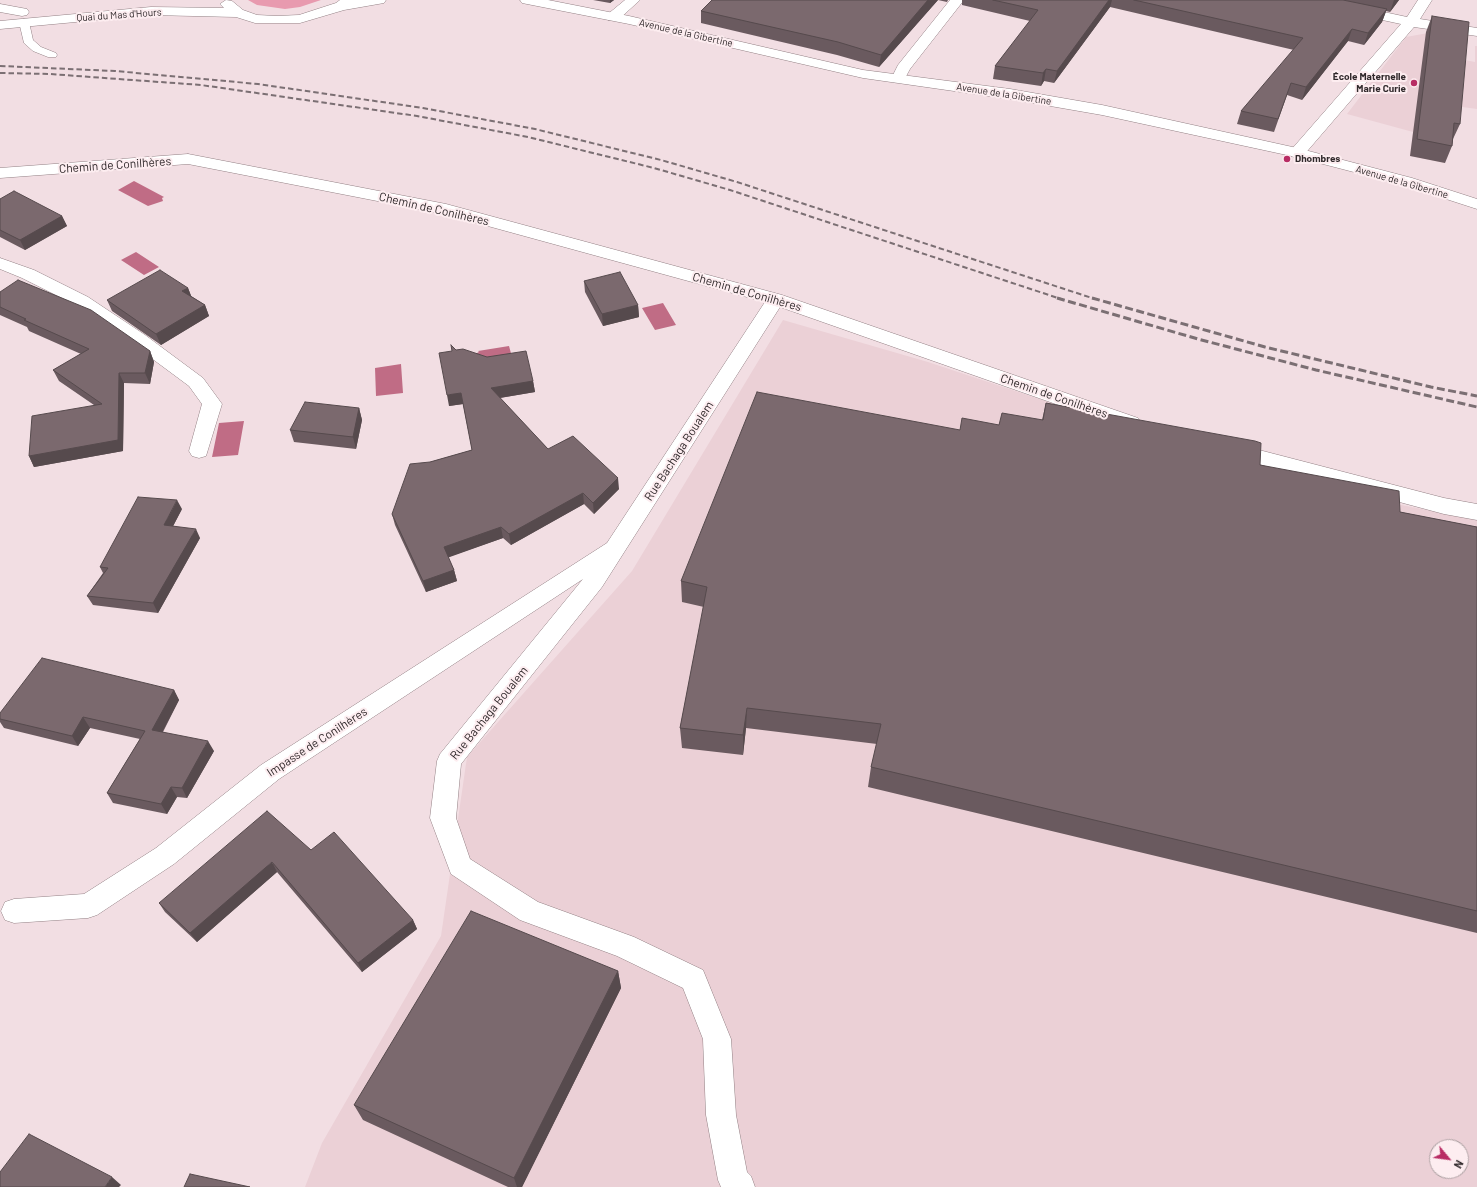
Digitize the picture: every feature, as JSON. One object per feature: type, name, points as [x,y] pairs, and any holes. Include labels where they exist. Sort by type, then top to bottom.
[{"type":"street","points":[[0,13],[23,17],[106,7],[142,0]]},
{"type":"street","points":[[225,0],[229,7],[238,13],[256,19],[284,20],[300,19],[322,13],[344,3],[379,0]]},
{"type":"street","name":"Avenue de la Gibertine","points":[[527,0],[612,17],[863,74],[1010,94],[1102,110],[1297,153],[1406,181],[1477,204]]},
{"type":"street","points":[[612,17],[633,0]]},
{"type":"street","points":[[898,79],[903,68],[957,0]]},
{"type":"street","points":[[1308,0],[1411,22],[1477,32]]},
{"type":"street","points":[[1297,153],[1411,22],[1425,0]]},
{"type":"street","points":[[106,7],[151,11]]},
{"type":"street","name":"Quai du Mas d'Hours","points":[[0,8],[23,17]]},
{"type":"street","name":"Quai du Mas d'Hours","points":[[0,25],[23,17],[151,11],[238,13]]},
{"type":"street","name":"Chemin de Conilhères","points":[[0,173],[188,159],[446,209],[776,299],[1145,427]]},
{"type":"street","points":[[0,263],[28,274],[82,301],[138,339],[196,382],[212,404],[199,451]]},
{"type":"street","name":"Rue Bachaga Boualem","points":[[740,1187],[732,1180],[721,1114],[717,1039],[693,979],[625,946],[529,911],[460,866],[443,818],[449,762],[594,581],[776,299]]},
{"type":"street","points":[[1214,445],[1444,506],[1477,512]]},
{"type":"street","name":"Impasse de Conilhères","points":[[14,911],[88,906],[166,856],[270,772],[617,546]]},
{"type":"lane","points":[[23,17],[28,41],[37,49],[52,55]]},
{"type":"shaded area","points":[[248,0],[321,0],[300,7],[285,9],[257,5]]},
{"type":"shaded area","name":"École Maternelle Marie Curie","points":[[1428,33],[1460,59],[1475,62],[1475,46],[1477,46],[1477,109],[1455,106],[1447,139],[1445,163],[1410,156],[1413,132],[1347,114],[1406,37]]},
{"type":"shaded area","points":[[134,181],[164,197],[162,198],[163,201],[148,206],[118,190]]},
{"type":"shaded area","points":[[136,252],[159,267],[144,275],[121,260]]},
{"type":"shaded area","points":[[663,303],[676,325],[655,330],[642,308]]},
{"type":"shaded area","points":[[783,320],[928,362],[1172,443],[1346,494],[1477,520],[1477,1187],[305,1187],[322,1143],[441,936],[467,757],[632,571]]},
{"type":"shaded area","points":[[509,346],[512,357],[481,362],[475,354],[479,352],[478,351]]},
{"type":"shaded area","points":[[401,364],[403,393],[376,396],[375,368]]},
{"type":"shaded area","points":[[244,421],[238,455],[212,457],[219,423]]},
{"type":"building","points":[[712,0],[928,0],[881,55],[838,42],[701,11]]},
{"type":"building","points":[[993,0],[1109,0],[1057,71],[1046,69],[1043,73],[995,66],[1038,10]]},
{"type":"building","points":[[1134,0],[1343,0],[1387,9],[1368,33],[1352,29],[1306,87],[1291,83],[1278,119],[1241,111],[1303,38]]},
{"type":"building","points":[[1432,16],[1469,22],[1460,124],[1454,123],[1452,146],[1417,139]]},
{"type":"building","points":[[14,191],[62,216],[20,240],[0,230],[0,199]]},
{"type":"building","points":[[160,270],[188,288],[182,291],[205,305],[156,334],[107,300]]},
{"type":"building","points":[[620,272],[638,305],[602,314],[584,281]]},
{"type":"building","points":[[18,280],[91,310],[150,351],[145,373],[119,373],[118,440],[29,456],[32,416],[102,404],[53,370],[89,349],[24,320],[26,319],[0,307],[0,292]]},
{"type":"building","points":[[451,345],[456,350],[463,349],[487,357],[526,351],[533,381],[491,388],[548,449],[573,436],[618,478],[593,503],[583,493],[509,534],[501,527],[444,547],[454,570],[423,581],[392,514],[410,464],[430,462],[472,450],[461,393],[447,395],[439,353],[452,351]]},
{"type":"building","points":[[757,392],[960,430],[962,418],[999,425],[1002,413],[1043,420],[1046,403],[1255,441],[1261,443],[1260,465],[1399,491],[1400,512],[1477,527],[1477,911],[871,767],[881,724],[747,708],[743,735],[680,728],[707,587],[681,581]]},
{"type":"building","points":[[305,402],[359,408],[353,437],[290,430]]},
{"type":"building","points":[[138,497],[177,500],[164,525],[196,529],[153,603],[87,596],[108,568],[100,567]]},
{"type":"building","points":[[42,658],[174,690],[152,730],[208,741],[182,788],[171,787],[161,804],[107,793],[145,731],[83,717],[72,736],[0,719],[0,713]]},
{"type":"building","points":[[267,811],[311,850],[334,832],[413,920],[358,963],[272,862],[190,933],[159,903]]},
{"type":"building","points":[[471,911],[618,971],[514,1178],[354,1105]]},
{"type":"building","points":[[29,1134],[112,1177],[105,1187],[0,1187],[0,1172]]},
{"type":"building","points":[[190,1174],[250,1187],[184,1187]]},
{"type":"railway","points":[[0,66],[115,71],[258,84],[423,108],[535,129],[661,160],[737,182],[1095,299]]},
{"type":"railway","points":[[0,73],[50,74],[201,85],[417,116],[528,137],[654,168],[730,190],[1061,299]]},
{"type":"railway","points":[[1057,298],[1198,339],[1316,370],[1477,407]]},
{"type":"railway","points":[[1092,298],[1265,347],[1431,387],[1477,396]]},
{"type":"place","name":"École Maternelle Marie Curie","points":[[1414,83]]},
{"type":"place","name":"Dhombres","points":[[1287,159]]}]
